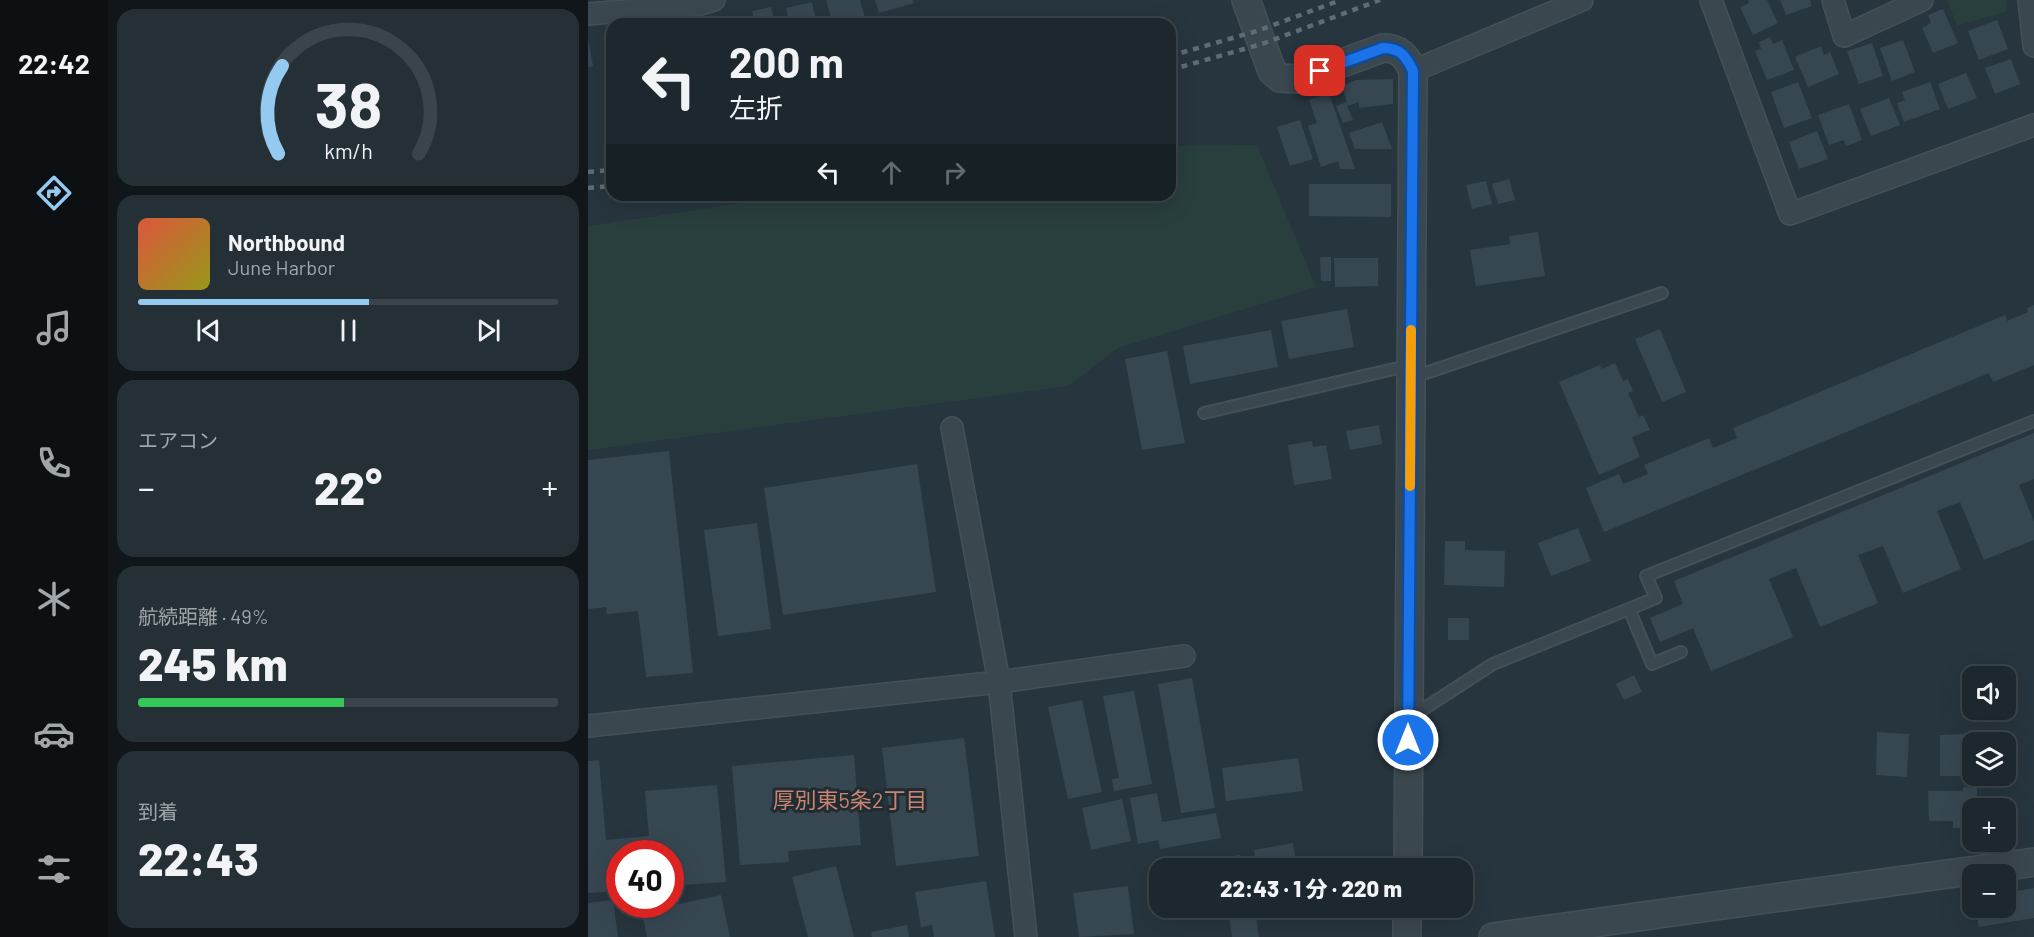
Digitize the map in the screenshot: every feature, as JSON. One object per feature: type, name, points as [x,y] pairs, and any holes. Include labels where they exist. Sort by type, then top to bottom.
[{"type":"street","points":[[1246,0],[1272,71],[1280,78],[1299,79],[1383,48],[1393,48],[1403,53],[1413,71],[1407,858]]},
{"type":"street","points":[[1413,71],[1582,0]]},
{"type":"street","points":[[1711,0],[1790,214],[2034,125]]},
{"type":"street","points":[[1833,0],[1844,36],[1922,0]]},
{"type":"street","points":[[2029,0],[2034,46]]},
{"type":"street","points":[[588,14],[702,2]]},
{"type":"street","points":[[952,428],[999,682],[1026,937]]},
{"type":"street","points":[[588,726],[999,682],[1184,656]]},
{"type":"street","points":[[1493,937],[2034,862]]},
{"type":"street","points":[[1407,918],[1407,937]]},
{"type":"lane","points":[[1203,413],[1411,371],[1662,293]]},
{"type":"lane","points":[[1409,719],[1493,664],[1656,598],[1646,576],[2034,422]]},
{"type":"lane","points":[[1629,609],[1652,664],[1681,652]]},
{"type":"green space","points":[[1947,0],[2006,0],[2007,11],[1957,26]]},
{"type":"green space","points":[[1257,145],[1316,287],[1118,348],[1068,386],[588,450],[588,226],[757,201],[1176,201],[1176,146]]},
{"type":"building","points":[[826,0],[860,0],[865,18],[831,18]]},
{"type":"building","points":[[875,0],[913,0],[914,3],[879,13]]},
{"type":"building","points":[[1748,0],[1767,0],[1778,23],[1753,35],[1740,7],[1749,3]]},
{"type":"building","points":[[1780,0],[1810,0],[1812,6],[1786,15]]},
{"type":"building","points":[[812,2],[816,18],[788,18],[786,8]]},
{"type":"building","points":[[771,7],[774,18],[754,18],[752,11]]},
{"type":"building","points":[[1943,9],[1958,43],[1933,53],[1922,28],[1931,23],[1928,15]]},
{"type":"building","points":[[1997,20],[2008,49],[1979,60],[1968,31]]},
{"type":"building","points":[[1770,37],[1773,44],[1782,40],[1794,70],[1767,80],[1755,51],[1761,49],[1759,42]]},
{"type":"building","points":[[588,39],[593,66],[588,67]]},
{"type":"building","points":[[1903,40],[1915,72],[1892,81],[1880,48]]},
{"type":"building","points":[[1872,43],[1883,76],[1859,84],[1847,51]]},
{"type":"building","points":[[1821,46],[1824,55],[1830,52],[1839,74],[1808,87],[1795,57]]},
{"type":"building","points":[[2011,59],[2020,84],[1995,94],[1985,68]]},
{"type":"building","points":[[1966,73],[1977,98],[1948,109],[1938,84]]},
{"type":"building","points":[[1393,79],[1393,104],[1359,108],[1359,102],[1347,106],[1353,120],[1343,123],[1336,106],[1347,102],[1341,86],[1356,80]]},
{"type":"building","points":[[1798,82],[1812,118],[1784,128],[1771,92]]},
{"type":"building","points":[[1930,82],[1940,109],[1904,122],[1897,103],[1905,100],[1902,92]]},
{"type":"building","points":[[1329,93],[1355,169],[1340,169],[1338,161],[1321,167],[1308,126],[1317,123],[1309,100]]},
{"type":"building","points":[[1889,98],[1900,125],[1871,136],[1860,109]]},
{"type":"building","points":[[1849,104],[1862,140],[1846,146],[1844,140],[1829,145],[1818,115]]},
{"type":"building","points":[[1300,120],[1313,159],[1290,166],[1277,127]]},
{"type":"building","points":[[1382,122],[1392,149],[1355,149],[1349,133]]},
{"type":"building","points":[[1817,131],[1828,159],[1799,169],[1789,142]]},
{"type":"building","points":[[1509,179],[1515,200],[1498,204],[1492,184]]},
{"type":"building","points":[[1486,181],[1492,204],[1472,209],[1466,185]]},
{"type":"building","points":[[1309,184],[1391,184],[1391,217],[1309,216]]},
{"type":"building","points":[[1538,232],[1545,276],[1476,286],[1470,250],[1510,244],[1509,236]]},
{"type":"building","points":[[1320,257],[1331,257],[1331,281],[1321,281]]},
{"type":"building","points":[[1334,258],[1378,258],[1378,286],[1335,287]]},
{"type":"building","points":[[2034,305],[2034,365],[1993,382],[1989,373],[1604,532],[1586,488],[1619,474],[1623,484],[1648,474],[1644,465],[1709,438],[1713,448],[1737,438],[1733,428],[2005,315],[2007,321],[2028,312],[2027,308]]},
{"type":"building","points":[[1347,309],[1354,347],[1289,359],[1281,321]]},
{"type":"building","points":[[1660,329],[1686,392],[1662,402],[1635,339]]},
{"type":"building","points":[[1271,330],[1278,367],[1190,384],[1183,346]]},
{"type":"building","points":[[1167,351],[1185,443],[1142,450],[1125,359]]},
{"type":"building","points":[[1615,363],[1623,381],[1628,379],[1633,391],[1628,393],[1639,417],[1643,415],[1650,430],[1632,437],[1640,457],[1599,475],[1559,382],[1600,365],[1602,369]]},
{"type":"building","points":[[1379,425],[1382,444],[1350,450],[1346,431]]},
{"type":"building","points":[[2034,433],[2034,479],[2019,485],[2034,522],[2034,540],[1984,560],[1960,502],[1937,511],[1961,569],[1903,593],[1883,546],[1858,555],[1878,603],[1820,627],[1796,568],[1769,579],[1793,637],[1711,671],[1693,628],[1660,642],[1650,618],[1683,604],[1674,581]]},
{"type":"building","points":[[1312,441],[1313,447],[1326,445],[1332,479],[1294,485],[1288,445]]},
{"type":"building","points":[[669,451],[693,673],[646,677],[638,611],[607,614],[606,607],[588,609],[588,460]]},
{"type":"building","points":[[917,464],[936,592],[783,615],[764,488]]},
{"type":"building","points":[[757,523],[771,629],[718,636],[704,530]]},
{"type":"building","points":[[1578,528],[1591,561],[1551,576],[1538,543]]},
{"type":"building","points":[[1445,541],[1465,541],[1465,550],[1505,551],[1504,587],[1444,585]]},
{"type":"building","points":[[1448,618],[1469,618],[1469,640],[1448,640]]},
{"type":"building","points":[[1634,675],[1642,692],[1624,700],[1616,684]]},
{"type":"building","points":[[1192,678],[1215,808],[1181,813],[1158,684]]},
{"type":"building","points":[[1134,691],[1152,784],[1114,791],[1112,779],[1119,778],[1103,696]]},
{"type":"building","points":[[1082,700],[1102,792],[1068,799],[1048,707]]},
{"type":"building","points":[[1877,732],[1909,734],[1907,777],[1876,775]]},
{"type":"building","points":[[1962,734],[1962,776],[1940,776],[1940,735]]},
{"type":"building","points":[[964,738],[979,856],[896,866],[882,748]]},
{"type":"building","points":[[854,755],[861,845],[788,851],[789,862],[740,865],[732,766]]},
{"type":"building","points":[[1298,758],[1303,791],[1226,801],[1222,768]]},
{"type":"building","points":[[599,760],[606,840],[606,892],[588,893],[588,761]]},
{"type":"building","points":[[717,785],[726,882],[684,885],[684,840],[606,840],[649,836],[645,791]]},
{"type":"building","points":[[1963,787],[1977,787],[1977,798],[1962,798],[1962,828],[1953,828],[1953,821],[1929,821],[1928,791],[1963,791]]},
{"type":"building","points":[[1157,793],[1162,822],[1216,813],[1221,838],[1160,849],[1158,840],[1138,844],[1130,798]]},
{"type":"building","points":[[1122,799],[1131,841],[1091,850],[1082,808]]},
{"type":"building","points":[[1293,843],[1295,858],[1255,858],[1254,850]]},
{"type":"building","points":[[1240,855],[1240,858],[1220,858]]},
{"type":"building","points":[[836,866],[854,937],[808,937],[792,877]]},
{"type":"building","points":[[986,881],[995,937],[934,937],[932,925],[921,927],[915,892]]},
{"type":"building","points":[[1128,886],[1134,934],[1079,937],[1073,893]]},
{"type":"building","points":[[2034,888],[2034,918],[1979,927],[1977,918],[2016,918],[2016,891]]},
{"type":"building","points":[[721,895],[730,937],[647,937],[643,918],[684,918],[684,903]]},
{"type":"building","points":[[606,901],[606,918],[615,918],[618,937],[588,937],[588,903]]},
{"type":"building","points":[[1229,918],[1256,918],[1259,937],[1232,937]]},
{"type":"building","points":[[907,925],[909,937],[872,937],[871,932]]},
{"type":"railway","points":[[1176,54],[1257,31],[1341,0]]},
{"type":"railway","points":[[1176,68],[1262,44],[1380,0]]},
{"type":"railway","points":[[588,172],[606,170]]},
{"type":"railway","points":[[588,188],[606,186]]},
{"type":"slow traffic","points":[[1410,486],[1411,330]]},
{"type":"district","name":"厚別東5条2丁目","points":[[850,799]]},
{"type":"route","points":[[1320,71],[1383,48],[1393,48],[1403,53],[1413,71],[1408,740]]}]
